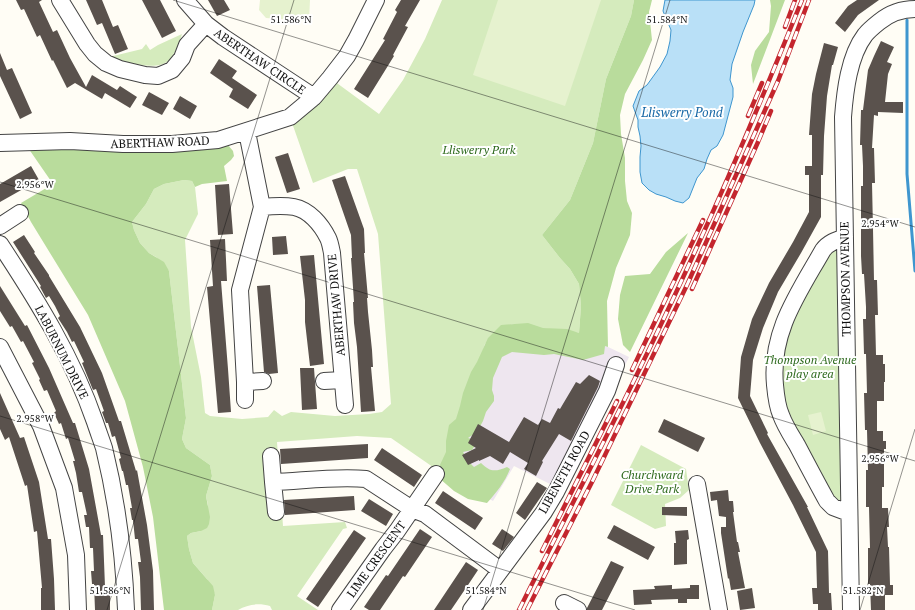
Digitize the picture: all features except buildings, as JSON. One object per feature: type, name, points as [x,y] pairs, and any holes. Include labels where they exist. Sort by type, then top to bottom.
[{"type":"street","name":"ABERTHAW CIRCLE","points":[[60,0],[87,44],[95,54],[106,63],[120,69],[145,75],[158,76],[172,70],[182,58],[187,45],[206,24]]},
{"type":"street","name":"ABERTHAW CIRCLE","points":[[184,0],[206,24],[223,37],[314,97]]},
{"type":"street","name":"ABERTHAW ROAD","points":[[0,143],[70,141],[123,144],[172,144],[218,140],[290,117],[314,97],[346,56],[356,40],[376,0]]},
{"type":"street","name":"THOMPSON AVENUE","points":[[851,610],[843,117],[846,87],[852,64],[860,43],[873,27],[887,16],[895,12],[915,9]]},
{"type":"street","points":[[245,400],[240,290],[262,206],[247,131]]},
{"type":"street","name":"ABERTHAW DRIVE","points":[[262,206],[283,206],[303,210],[311,215],[321,226],[328,238],[332,253],[345,405]]},
{"type":"street","points":[[0,226],[20,214]]},
{"type":"street","points":[[845,237],[832,242],[823,250],[787,316],[780,332],[777,345],[774,374],[777,401],[782,417],[827,501],[833,507],[849,513]]},
{"type":"street","name":"LABURNUM DRIVE","points":[[0,244],[30,289],[53,328],[90,408],[104,447],[113,490],[119,530],[126,610]]},
{"type":"street","points":[[0,347],[41,426],[64,488],[76,555],[78,610]]},
{"type":"street","name":"LIBENETH ROAD","points":[[471,610],[544,512],[556,492],[607,391],[616,365]]},
{"type":"street","points":[[324,381],[343,380]]},
{"type":"street","points":[[245,382],[263,381]]},
{"type":"street","points":[[271,456],[276,512]]},
{"type":"street","name":"LIME CRESCENT","points":[[340,610],[383,549],[398,531],[436,474]]},
{"type":"street","name":"LIME CRESCENT","points":[[273,482],[357,478],[366,479],[412,509],[426,514],[500,570]]},
{"type":"street","points":[[697,484],[719,610]]},
{"type":"shaded area","points":[[512,324],[579,333],[629,357],[564,491],[514,466],[493,501],[443,474],[485,344]]},
{"type":"green space","points":[[260,0],[310,0],[309,21],[266,18],[259,10]]},
{"type":"green space","name":"Lliswerry Park","points":[[442,0],[634,0],[631,16],[606,79],[593,143],[570,200],[542,235],[570,269],[579,284],[581,306],[579,333],[512,324],[485,344],[443,474],[391,438],[357,436],[277,442],[283,526],[345,522],[347,528],[343,529],[297,596],[318,610],[272,610],[270,606],[258,604],[246,606],[238,610],[212,610],[215,595],[207,579],[193,563],[187,536],[191,533],[201,531],[208,505],[206,496],[212,476],[210,465],[186,448],[182,439],[186,418],[169,271],[140,243],[132,222],[146,204],[154,189],[164,184],[184,180],[192,181],[195,187],[198,214],[185,240],[191,327],[201,377],[205,413],[210,416],[242,419],[268,417],[274,410],[282,416],[291,412],[335,416],[382,412],[391,404],[378,234],[357,169],[348,169],[313,183],[290,117],[330,78],[379,114],[403,80],[425,39]]},
{"type":"green space","points":[[498,0],[601,0],[565,106],[473,75]]},
{"type":"green space","points":[[634,0],[652,0],[649,12],[652,40],[625,94],[620,115],[621,134],[625,158],[627,201],[632,213],[630,235],[616,268],[607,301],[608,347],[605,346],[604,354],[583,360],[554,354],[544,355],[512,352],[502,357],[493,378],[492,390],[494,401],[486,412],[477,432],[468,438],[472,439],[476,444],[472,450],[463,452],[474,467],[481,463],[490,470],[499,470],[507,467],[510,469],[500,487],[487,503],[468,499],[454,491],[439,478],[439,467],[446,452],[446,441],[449,425],[456,419],[463,393],[471,372],[488,338],[501,325],[528,323],[543,328],[567,329],[579,333],[581,306],[579,284],[570,269],[542,235],[570,200],[593,143],[606,79],[631,16]]},
{"type":"green space","points":[[770,0],[785,0],[753,84],[751,65],[755,51],[769,32]]},
{"type":"green space","points":[[182,34],[170,59],[162,64],[155,66],[139,65],[109,57],[142,49],[146,44],[150,50]]},
{"type":"green space","points":[[223,139],[233,151],[234,156],[224,166],[227,181],[202,184],[195,187],[192,181],[184,180],[164,184],[154,189],[146,204],[132,222],[140,243],[149,253],[164,262],[169,271],[186,418],[182,439],[186,448],[210,465],[212,476],[206,496],[210,517],[209,524],[207,528],[191,533],[187,536],[193,563],[213,586],[215,595],[212,610],[164,610],[153,517],[143,467],[125,401],[88,315],[21,203],[53,184],[24,142]]},
{"type":"green space","points":[[688,233],[630,352],[623,345],[618,319],[620,295],[625,276],[650,274],[666,252]]},
{"type":"green space","name":"Thompson Avenue play area","points":[[836,249],[838,250],[842,501],[838,505],[783,413],[780,395],[783,340],[826,253]]},
{"type":"green space","points":[[821,412],[826,431],[813,435],[808,415]]},
{"type":"green space","name":"Churchward Drive Park","points":[[641,445],[686,469],[689,490],[680,498],[665,504],[666,526],[655,529],[611,505]]},
{"type":"water","name":"Lliswerry Pond","points":[[665,0],[755,0],[732,64],[730,80],[733,88],[733,97],[723,135],[717,146],[711,150],[704,169],[697,178],[689,198],[683,203],[656,194],[642,183],[640,172],[640,136],[638,120],[633,106],[639,91],[647,85],[667,54],[671,30],[663,11]]},
{"type":"waterway","points":[[907,20],[907,174],[915,271]]},
{"type":"railway","points":[[785,27],[795,0]]},
{"type":"railway","points":[[519,610],[675,295],[764,94],[802,0]]},
{"type":"railway","points":[[527,610],[592,482],[687,285],[778,81],[809,0]]},
{"type":"railway","points":[[748,116],[762,83]]},
{"type":"railway","points":[[692,289],[771,111]]},
{"type":"railway","points":[[632,370],[703,220]]},
{"type":"railway","points":[[542,551],[617,401]]}]
